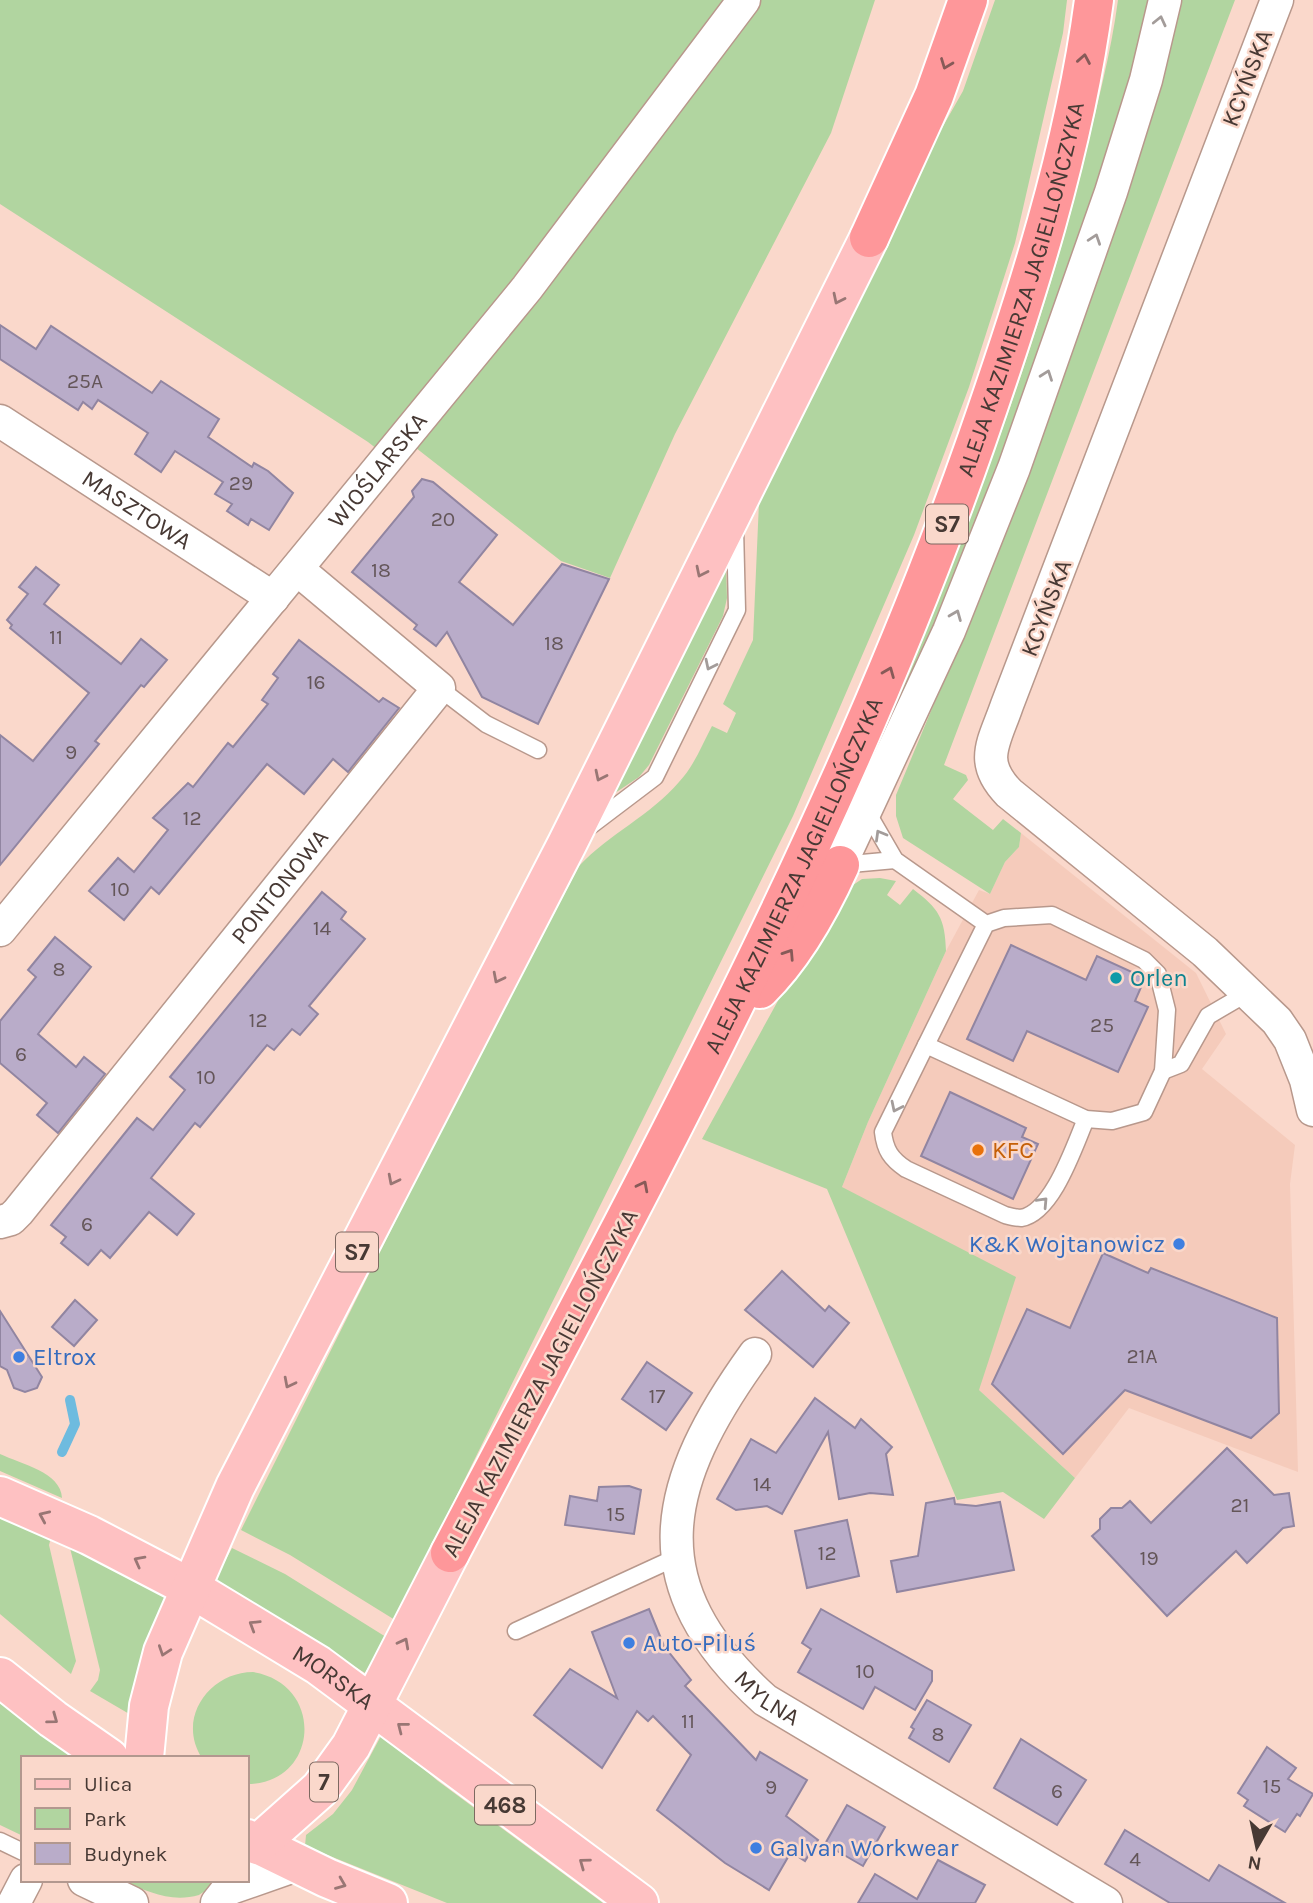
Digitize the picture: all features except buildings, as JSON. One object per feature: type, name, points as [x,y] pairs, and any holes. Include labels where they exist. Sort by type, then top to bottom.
[{"type":"highway","name":"S7","points":[[869,238],[934,96],[968,0]]},
{"type":"highway","name":"ALEJA KAZIMIERZA JAGIELLOŃCZYKA","points":[[450,1553],[726,1022],[839,789],[922,590],[961,487],[1020,315],[1078,91],[1094,0]]},
{"type":"highway","points":[[726,1022],[776,974],[822,904],[840,864]]},
{"type":"main road","name":"S7","points":[[188,1587],[242,1475],[567,844],[869,238]]},
{"type":"main road","name":"MORSKA","points":[[0,1496],[89,1535],[188,1587],[306,1658],[639,1903]]},
{"type":"main road","name":"ALEJA KAZIMIERZA JAGIELLOŃCZYKA","points":[[372,1704],[450,1553]]},
{"type":"main road","points":[[144,1756],[149,1706],[163,1653],[188,1587]]},
{"type":"main road","points":[[0,1677],[52,1720],[106,1756]]},
{"type":"main road","name":"7","points":[[252,1842],[320,1789],[351,1746],[372,1704]]},
{"type":"main road","points":[[252,1842],[297,1865],[387,1903]]},
{"type":"street","name":"WIOŚLARSKA","points":[[0,930],[527,288],[744,0]]},
{"type":"street","points":[[840,864],[949,631],[1024,439],[1111,192],[1146,80],[1165,0]]},
{"type":"street","name":"KCYŃSKA","points":[[1276,0],[1007,705],[990,765],[994,778],[1009,793],[1205,952],[1277,1021],[1290,1040],[1306,1080],[1313,1110]]},
{"type":"street","name":"MASZTOWA","points":[[0,421],[272,598]]},
{"type":"street","points":[[297,569],[439,688]]},
{"type":"street","name":"PONTONOWA","points":[[0,1222],[11,1219],[18,1212],[439,688]]},
{"type":"street","name":"MYLNA","points":[[755,1354],[724,1397],[687,1473],[677,1519],[677,1557],[682,1585],[712,1646],[731,1670],[765,1700],[1106,1903]]},
{"type":"street","points":[[224,1891],[297,1865]]},
{"type":"street","points":[[14,1903],[25,1882]]},
{"type":"street","points":[[88,1882],[132,1903]]},
{"type":"lane","points":[[567,844],[655,777],[737,610],[734,505]]},
{"type":"lane","points":[[439,688],[486,724],[538,750]]},
{"type":"lane","points":[[866,810],[895,860],[986,924]]},
{"type":"lane","points":[[840,864],[895,860]]},
{"type":"lane","points":[[926,1045],[1086,1119],[1112,1121],[1144,1112],[1163,1071],[1167,1010],[1158,974],[1144,960],[1052,915],[1004,918],[986,924],[926,1045],[883,1132],[885,1147],[893,1161],[906,1169],[1005,1215],[1021,1218],[1033,1212],[1058,1183],[1086,1119]]},
{"type":"lane","points":[[1163,1071],[1181,1064],[1208,1016],[1249,992]]},
{"type":"lane","points":[[516,1631],[677,1557]]},
{"type":"lane","points":[[0,1841],[21,1851]]},
{"type":"shaded area","points":[[1021,833],[1196,973],[1226,1034],[1202,1069],[1295,1145],[1290,1184],[1298,1472],[1129,1408],[1075,1478],[979,1390],[842,1187],[868,1122],[946,951],[979,890],[990,894],[1005,862],[1019,847]]},
{"type":"green space","points":[[0,0],[875,0],[831,133],[675,434],[610,578],[561,561],[416,448],[400,467],[368,442],[0,204]]},
{"type":"green space","points":[[995,0],[1067,0],[1063,33],[1015,243],[969,387],[914,535],[793,816],[395,1620],[290,1555],[241,1530],[432,1148],[579,866],[668,794],[689,769],[712,726],[727,733],[736,713],[723,704],[753,640],[759,502],[896,209],[963,91]]},
{"type":"green space","points":[[1118,0],[1152,0],[1131,85],[1029,388],[943,606],[836,842],[941,591],[1034,336],[1084,161]]},
{"type":"green space","points":[[1180,0],[1235,0],[944,765],[966,775],[968,780],[953,799],[993,830],[1003,819],[1021,833],[1019,847],[1005,862],[990,894],[903,838],[896,816],[896,795],[996,555],[1008,516],[1061,384],[1142,144],[1167,61]]},
{"type":"green space","points":[[726,567],[727,598],[723,616],[649,765],[639,777],[615,793]]},
{"type":"green space","points":[[862,879],[896,881],[887,895],[900,905],[913,889],[929,902],[942,922],[946,951],[868,1122],[842,1187],[1016,1277],[979,1390],[1075,1478],[1044,1519],[1003,1492],[957,1500],[827,1189],[702,1139],[835,897]]},
{"type":"green space","points":[[0,1454],[47,1475],[60,1489],[62,1498],[0,1471]]},
{"type":"green space","points":[[0,1513],[52,1534],[49,1545],[76,1661],[71,1674],[0,1614]]},
{"type":"green space","points":[[70,1548],[174,1599],[131,1715],[90,1691],[98,1680],[100,1670]]},
{"type":"green space","points":[[232,1548],[285,1574],[386,1637],[365,1673],[215,1580]]},
{"type":"green space","points":[[253,1672],[277,1680],[293,1695],[302,1713],[304,1733],[300,1752],[289,1768],[271,1780],[248,1784],[248,1756],[201,1756],[195,1743],[195,1713],[202,1700],[223,1680],[237,1674]]},
{"type":"green space","points":[[0,1703],[75,1756],[21,1756],[21,1835],[0,1825]]},
{"type":"green space","points":[[382,1734],[438,1781],[603,1903],[447,1903],[305,1846],[306,1835],[333,1814],[352,1790]]},
{"type":"green space","points":[[126,1882],[214,1882],[199,1895],[189,1897],[169,1897]]},
{"type":"waterway","points":[[62,1452],[75,1424],[70,1400]]},
{"type":"place","name":"Orlen","points":[[1116,978]]},
{"type":"place","name":"KFC","points":[[978,1150]]},
{"type":"place","name":"K&K Wojtanowicz","points":[[1179,1244]]},
{"type":"place","name":"Eltrox","points":[[19,1357]]},
{"type":"place","name":"Auto-Piluś","points":[[629,1643]]},
{"type":"place","name":"Galvan Workwear","points":[[756,1848]]}]
